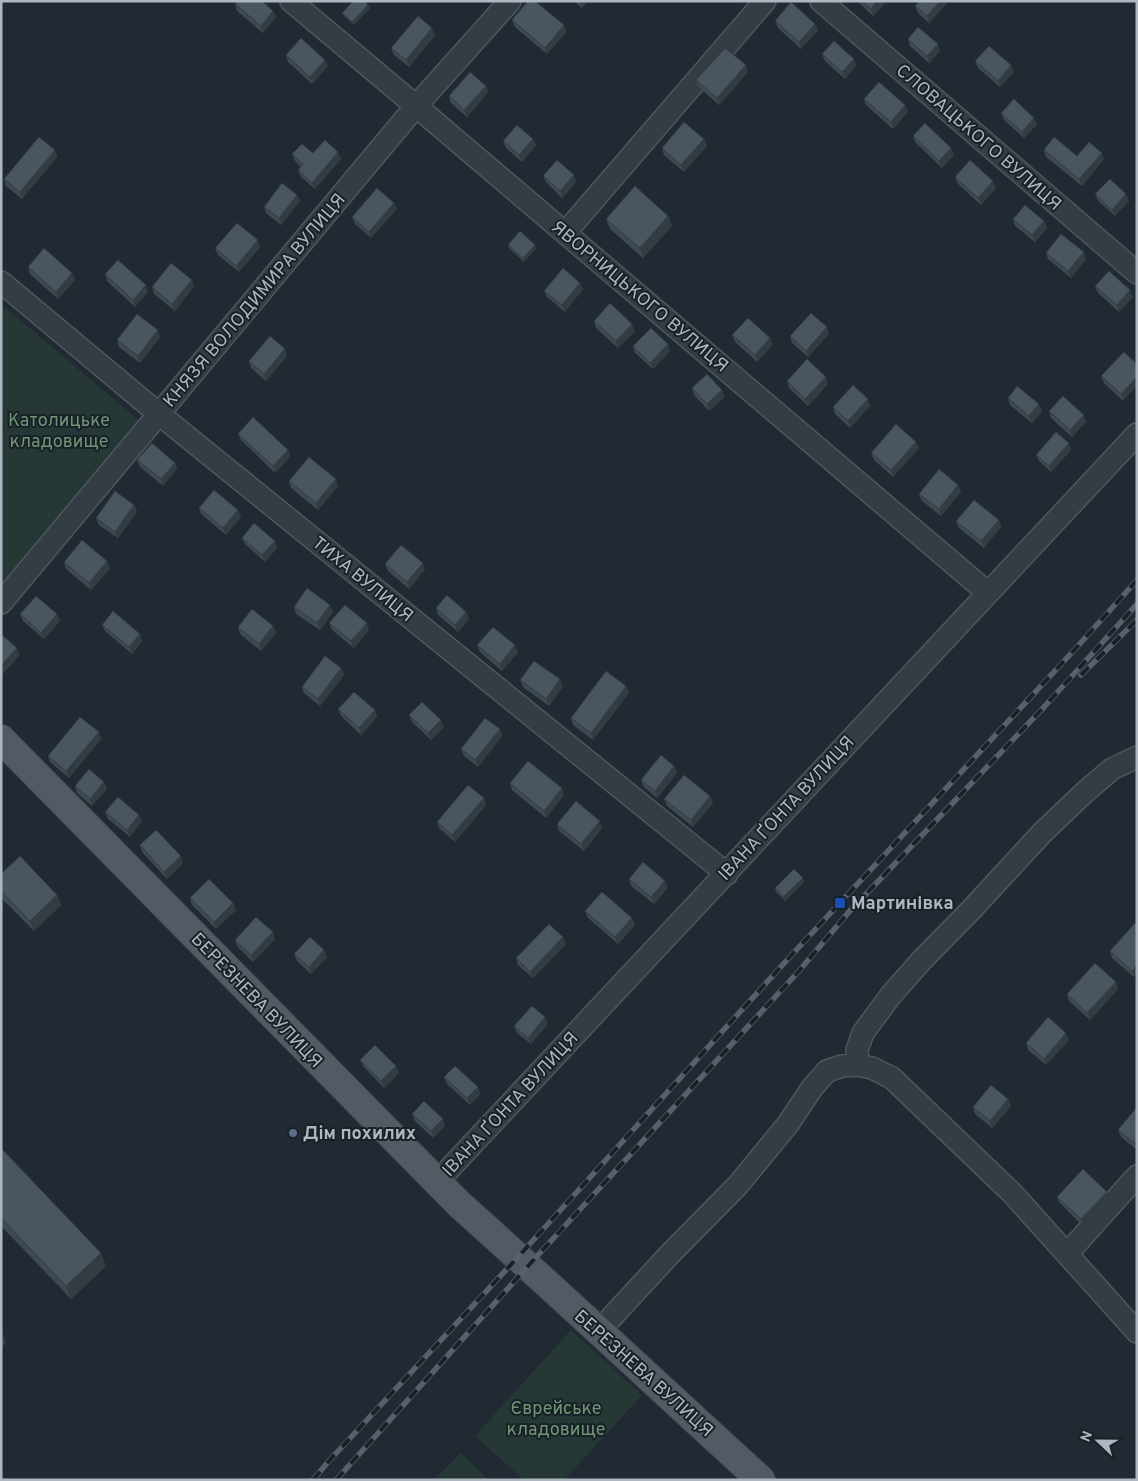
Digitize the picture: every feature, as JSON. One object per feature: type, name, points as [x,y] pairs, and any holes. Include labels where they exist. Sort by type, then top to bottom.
[{"type":"main road","name":"БЕРЕЗНЕВА ВУЛИЦЯ","points":[[1,739],[436,1182],[761,1480]]},
{"type":"street","name":"ЯВОРНИЦЬКОГО ВУЛИЦЯ","points":[[290,1],[988,593]]},
{"type":"street","name":"КНЯЗЯ ВОЛОДИМИРА ВУЛИЦЯ","points":[[1,603],[416,106],[510,1]]},
{"type":"street","points":[[565,233],[765,1]]},
{"type":"street","name":"СЛОВАЦЬКОГО ВУЛИЦЯ","points":[[822,1],[1137,273]]},
{"type":"street","name":"ТИХА ВУЛИЦЯ","points":[[1,282],[159,414],[727,874]]},
{"type":"street","name":"ІВАНА ҐОНТА ВУЛИЦЯ","points":[[436,1182],[713,885],[727,874],[1137,434]]},
{"type":"street","points":[[858,1065],[857,1050],[863,1033],[891,995],[922,960],[979,902],[1042,833],[1085,792],[1112,769],[1137,757]]},
{"type":"street","points":[[598,1332],[669,1255],[738,1185],[788,1124],[812,1088],[827,1071],[842,1066],[858,1065],[872,1068],[892,1078],[1012,1192],[1137,1332]]},
{"type":"street","points":[[1067,1254],[1137,1176]]},
{"type":"green space","name":"Католицьке кладовище","points":[[1,304],[141,422],[1,593]]},
{"type":"green space","name":"Єврейське кладовище","points":[[571,1330],[642,1395],[564,1480],[524,1480],[475,1436]]},
{"type":"green space","points":[[461,1453],[489,1480],[434,1480]]},
{"type":"building","points":[[237,1],[262,1],[273,11],[261,26],[235,4]]},
{"type":"building","points":[[353,1],[365,1],[368,5],[352,22],[342,13]]},
{"type":"building","points":[[528,1],[535,1],[564,25],[545,48],[512,20]]},
{"type":"building","points":[[862,1],[877,1],[871,9]]},
{"type":"building","points":[[920,1],[940,1],[927,16],[915,6]]},
{"type":"building","points":[[791,2],[815,24],[799,42],[775,21]]},
{"type":"building","points":[[418,16],[432,28],[406,60],[391,48]]},
{"type":"building","points":[[918,27],[938,44],[927,56],[908,39]]},
{"type":"building","points":[[301,38],[325,60],[310,77],[286,55]]},
{"type":"building","points":[[834,41],[854,59],[842,72],[822,54]]},
{"type":"building","points":[[989,46],[1011,65],[998,81],[975,61]]},
{"type":"building","points":[[725,48],[746,65],[717,98],[696,80]]},
{"type":"building","points":[[470,72],[486,86],[464,110],[449,96]]},
{"type":"building","points":[[879,82],[905,105],[891,122],[864,99]]},
{"type":"building","points":[[1014,99],[1034,118],[1022,132],[1001,113]]},
{"type":"building","points":[[684,122],[704,139],[681,165],[662,148]]},
{"type":"building","points":[[925,123],[951,148],[939,161],[913,136]]},
{"type":"building","points":[[517,125],[533,139],[519,155],[503,141]]},
{"type":"building","points":[[39,137],[55,150],[20,192],[4,179]]},
{"type":"building","points":[[1054,137],[1077,156],[1089,142],[1102,153],[1079,179],[1044,150]]},
{"type":"building","points":[[325,140],[338,152],[312,183],[298,170],[303,164],[292,154],[302,144],[313,153]]},
{"type":"building","points":[[557,160],[574,175],[560,191],[543,176]]},
{"type":"building","points":[[970,160],[993,181],[978,198],[955,177]]},
{"type":"building","points":[[1110,179],[1126,194],[1112,210],[1095,194]]},
{"type":"building","points":[[282,183],[297,195],[279,218],[264,207]]},
{"type":"building","points":[[635,186],[668,216],[640,248],[606,219]]},
{"type":"building","points":[[377,188],[394,203],[369,232],[352,217]]},
{"type":"building","points":[[1025,205],[1044,221],[1032,235],[1013,219]]},
{"type":"building","points":[[237,223],[258,240],[236,266],[215,248]]},
{"type":"building","points":[[520,231],[535,245],[523,258],[508,245]]},
{"type":"building","points":[[1061,234],[1084,252],[1068,271],[1046,253]]},
{"type":"building","points":[[44,248],[72,273],[56,292],[28,267]]},
{"type":"building","points":[[118,260],[146,285],[133,300],[105,274]]},
{"type":"building","points":[[171,263],[192,280],[172,304],[152,287]]},
{"type":"building","points":[[563,268],[580,283],[562,305],[544,291]]},
{"type":"building","points":[[1109,271],[1130,290],[1117,305],[1095,286]]},
{"type":"building","points":[[610,303],[632,324],[616,341],[594,321]]},
{"type":"building","points":[[811,313],[827,327],[806,351],[790,336]]},
{"type":"building","points":[[137,314],[158,330],[138,356],[117,340]]},
{"type":"building","points":[[748,318],[770,338],[755,355],[732,335]]},
{"type":"building","points":[[651,328],[668,344],[650,363],[633,346]]},
{"type":"building","points":[[270,336],[285,349],[264,374],[249,361]]},
{"type":"building","points":[[1124,352],[1137,364],[1137,377],[1121,394],[1101,376]]},
{"type":"building","points":[[807,359],[826,377],[805,399],[787,381]]},
{"type":"building","points":[[707,374],[722,390],[707,404],[692,388]]},
{"type":"building","points":[[853,385],[868,399],[848,421],[833,407]]},
{"type":"building","points":[[1017,386],[1039,404],[1029,416],[1008,398]]},
{"type":"building","points":[[1063,396],[1084,415],[1070,430],[1049,411]]},
{"type":"building","points":[[253,417],[288,450],[273,466],[238,434]]},
{"type":"building","points":[[896,424],[916,442],[891,470],[871,453]]},
{"type":"building","points":[[1056,432],[1069,443],[1049,466],[1036,455]]},
{"type":"building","points":[[152,443],[175,463],[161,479],[137,460]]},
{"type":"building","points":[[309,457],[336,479],[316,503],[289,481]]},
{"type":"building","points":[[939,469],[958,485],[939,509],[919,494]]},
{"type":"building","points":[[214,490],[238,510],[223,528],[199,508]]},
{"type":"building","points":[[115,491],[134,505],[115,532],[96,518]]},
{"type":"building","points":[[974,500],[999,520],[981,541],[956,521]]},
{"type":"building","points":[[254,523],[275,541],[262,555],[242,538]]},
{"type":"building","points":[[82,540],[107,561],[89,583],[64,562]]},
{"type":"building","points":[[401,545],[423,563],[407,582],[385,564]]},
{"type":"building","points":[[307,588],[330,605],[317,623],[294,607]]},
{"type":"building","points":[[447,595],[466,612],[455,625],[436,608]]},
{"type":"building","points":[[36,596],[57,614],[41,633],[20,614]]},
{"type":"building","points":[[345,605],[367,623],[351,641],[329,623]]},
{"type":"building","points":[[252,609],[273,626],[259,644],[238,627]]},
{"type":"building","points":[[113,611],[140,634],[129,647],[102,625]]},
{"type":"building","points":[[493,627],[515,645],[500,664],[477,645]]},
{"type":"building","points":[[1,634],[17,648],[1,666]]},
{"type":"building","points":[[325,656],[341,668],[318,699],[302,687]]},
{"type":"building","points":[[534,661],[560,679],[546,699],[520,680]]},
{"type":"building","points":[[606,671],[626,686],[591,733],[571,718]]},
{"type":"building","points":[[354,692],[375,710],[359,728],[338,709]]},
{"type":"building","points":[[422,702],[441,720],[428,733],[409,715]]},
{"type":"building","points":[[80,717],[99,732],[66,771],[48,756]]},
{"type":"building","points":[[485,718],[500,729],[475,760],[461,749]]},
{"type":"building","points":[[661,755],[674,766],[655,791],[641,780]]},
{"type":"building","points":[[528,761],[562,788],[544,811],[510,783]]},
{"type":"building","points":[[89,769],[104,782],[90,799],[75,786]]},
{"type":"building","points":[[684,775],[710,796],[691,820],[664,799]]},
{"type":"building","points":[[468,785],[484,798],[452,835],[437,822]]},
{"type":"building","points":[[118,797],[139,815],[127,830],[105,812]]},
{"type":"building","points":[[576,801],[600,821],[581,844],[557,824]]},
{"type":"building","points":[[156,830],[181,856],[164,872],[140,845]]},
{"type":"building","points":[[20,856],[57,895],[30,921],[1,891],[1,874]]},
{"type":"building","points":[[643,862],[665,881],[651,897],[629,879]]},
{"type":"building","points":[[794,869],[803,878],[783,897],[775,888]]},
{"type":"building","points":[[209,879],[233,903],[214,922],[190,898]]},
{"type":"building","points":[[602,892],[632,918],[615,937],[585,911]]},
{"type":"building","points":[[256,917],[273,932],[251,955],[235,940]]},
{"type":"building","points":[[1135,923],[1137,925],[1137,965],[1132,971],[1110,951]]},
{"type":"building","points":[[549,924],[563,937],[530,972],[516,958]]},
{"type":"building","points":[[310,937],[324,950],[309,967],[294,954]]},
{"type":"building","points":[[1095,963],[1116,982],[1087,1013],[1067,994]]},
{"type":"building","points":[[532,1006],[545,1017],[528,1038],[514,1026]]},
{"type":"building","points":[[1048,1017],[1066,1033],[1044,1059],[1026,1043]]},
{"type":"building","points":[[375,1045],[396,1066],[381,1081],[360,1060]]},
{"type":"building","points":[[455,1066],[478,1087],[467,1098],[444,1077]]},
{"type":"building","points":[[991,1085],[1008,1099],[990,1121],[973,1107]]},
{"type":"building","points":[[424,1101],[443,1119],[431,1131],[412,1114]]},
{"type":"building","points":[[1137,1107],[1137,1145],[1118,1130]]},
{"type":"building","points":[[1,1148],[101,1253],[66,1286],[1,1218]]},
{"type":"building","points":[[1083,1169],[1107,1192],[1081,1219],[1057,1197]]},
{"type":"railway","points":[[313,1480],[787,960],[1137,580]]},
{"type":"railway","points":[[336,1480],[528,1266],[799,971],[848,913],[1045,706],[1137,604]]},
{"type":"railway","points":[[1081,675],[1137,620]]},
{"type":"place","name":"Мартинівка","points":[[840,903]]},
{"type":"place","name":"Дiм похилих","points":[[293,1133]]}]
